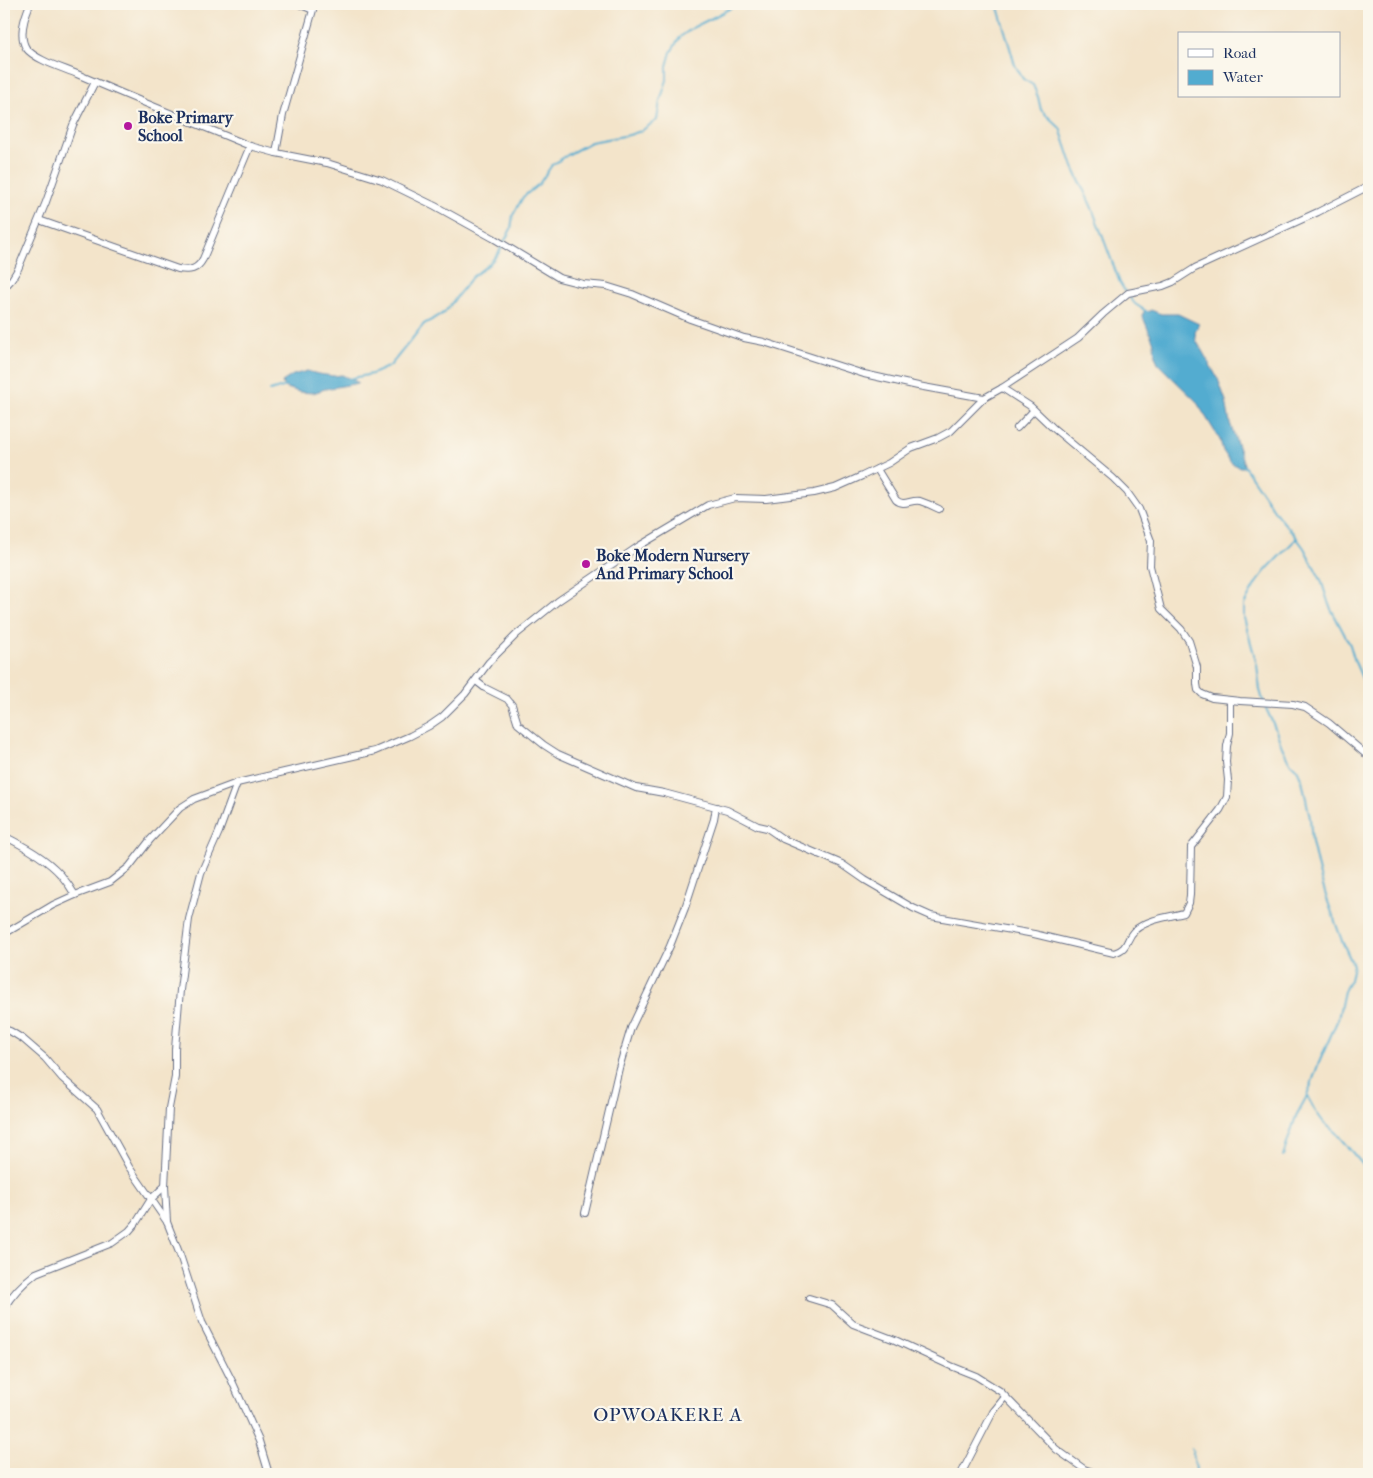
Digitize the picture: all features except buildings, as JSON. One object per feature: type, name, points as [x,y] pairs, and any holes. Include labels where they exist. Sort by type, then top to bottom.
[{"type":"street","points":[[30,4],[25,17],[22,32],[23,39],[26,47],[41,59],[250,146],[327,163],[382,180],[435,206],[493,238],[559,278],[583,284],[606,286],[632,294],[744,338],[764,342],[864,374],[984,398]]},
{"type":"street","points":[[276,152],[283,115],[313,10],[299,4]]},
{"type":"street","points":[[4,288],[12,280],[18,269],[73,125],[95,82]]},
{"type":"street","points":[[38,220],[178,269],[192,270],[203,259],[250,146]]},
{"type":"street","points":[[4,934],[47,908],[110,882],[129,867],[150,840],[180,808],[194,799],[237,783],[375,751],[429,726],[442,717],[465,694],[490,662],[517,634],[558,601],[639,546],[708,505],[735,498],[766,499],[814,493],[834,488],[877,469],[910,448],[951,431],[984,398],[1078,338],[1128,293],[1163,286],[1173,282],[1195,268],[1318,212],[1369,186]]},
{"type":"street","points":[[1002,388],[1021,399],[1052,428],[1113,478],[1127,492],[1139,509],[1151,541],[1150,566],[1161,609],[1189,641],[1197,667],[1198,690],[1212,698],[1293,704],[1305,707],[1329,723],[1369,757]]},
{"type":"street","points":[[1017,428],[1034,410]]},
{"type":"street","points":[[877,469],[896,500],[905,504],[920,501],[939,509]]},
{"type":"street","points":[[476,681],[485,688],[507,699],[516,714],[518,724],[558,754],[636,788],[664,793],[726,810],[758,826],[767,828],[783,839],[842,864],[865,880],[931,916],[1034,934],[1114,953],[1121,951],[1126,946],[1130,935],[1143,925],[1150,921],[1184,913],[1188,907],[1191,848],[1220,810],[1227,797],[1226,762],[1230,728],[1230,700]]},
{"type":"street","points":[[167,1222],[166,1186],[169,1108],[174,1077],[180,982],[189,919],[201,873],[237,783]]},
{"type":"street","points":[[585,1212],[619,1068],[631,1028],[670,946],[685,908],[716,808]]},
{"type":"street","points":[[4,836],[39,856],[60,874],[75,895]]},
{"type":"street","points":[[4,1029],[23,1039],[45,1058],[62,1078],[97,1109],[129,1167],[167,1222],[202,1322],[259,1440],[269,1474]]},
{"type":"street","points":[[4,1308],[10,1297],[26,1280],[36,1273],[94,1251],[118,1239],[136,1223],[151,1199],[166,1186]]},
{"type":"street","points":[[809,1298],[832,1305],[853,1324],[895,1340],[976,1376],[1000,1392],[1056,1449],[1084,1468],[1098,1474]]},
{"type":"street","points":[[961,1474],[993,1412],[1005,1397]]},
{"type":"water","points":[[1145,310],[1161,314],[1178,314],[1199,324],[1195,332],[1196,340],[1218,379],[1245,467],[1231,463],[1223,451],[1220,440],[1196,401],[1159,365],[1155,356],[1154,343],[1142,315]]},
{"type":"water","points":[[307,371],[333,376],[342,375],[359,383],[313,393],[299,392],[284,387],[282,382],[293,375]]},
{"type":"waterway","points":[[504,242],[511,229],[513,215],[523,197],[539,184],[552,165],[591,142],[629,135],[641,131],[657,120],[660,101],[667,80],[667,66],[671,52],[680,37],[694,27],[738,4]]},
{"type":"waterway","points":[[997,4],[1015,65],[1023,79],[1033,85],[1041,110],[1060,128],[1073,167],[1092,208],[1120,283],[1125,291]]},
{"type":"waterway","points":[[348,379],[372,374],[390,366],[424,324],[444,313],[472,277],[488,265],[498,254],[502,246]]},
{"type":"waterway","points":[[1128,295],[1135,304],[1149,313]]},
{"type":"waterway","points":[[270,391],[286,386]]},
{"type":"waterway","points":[[1244,466],[1278,516],[1304,548],[1321,580],[1329,605],[1350,645],[1369,694]]},
{"type":"waterway","points":[[1283,1156],[1296,1116],[1307,1096],[1338,1019],[1344,991],[1350,980],[1353,965],[1342,941],[1319,873],[1302,780],[1297,769],[1289,761],[1264,704],[1257,665],[1244,618],[1244,605],[1256,583],[1297,538]]},
{"type":"waterway","points":[[1307,1096],[1324,1123],[1335,1132],[1369,1172]]},
{"type":"waterway","points":[[1192,1449],[1196,1469],[1195,1474]]},
{"type":"place","name":"Boke Primary School","points":[[128,126]]},
{"type":"place","name":"Boke Modern Nursery And Primary School","points":[[586,564]]},
{"type":"district","name":"OPWOAKERE A","points":[[668,1414]]}]
